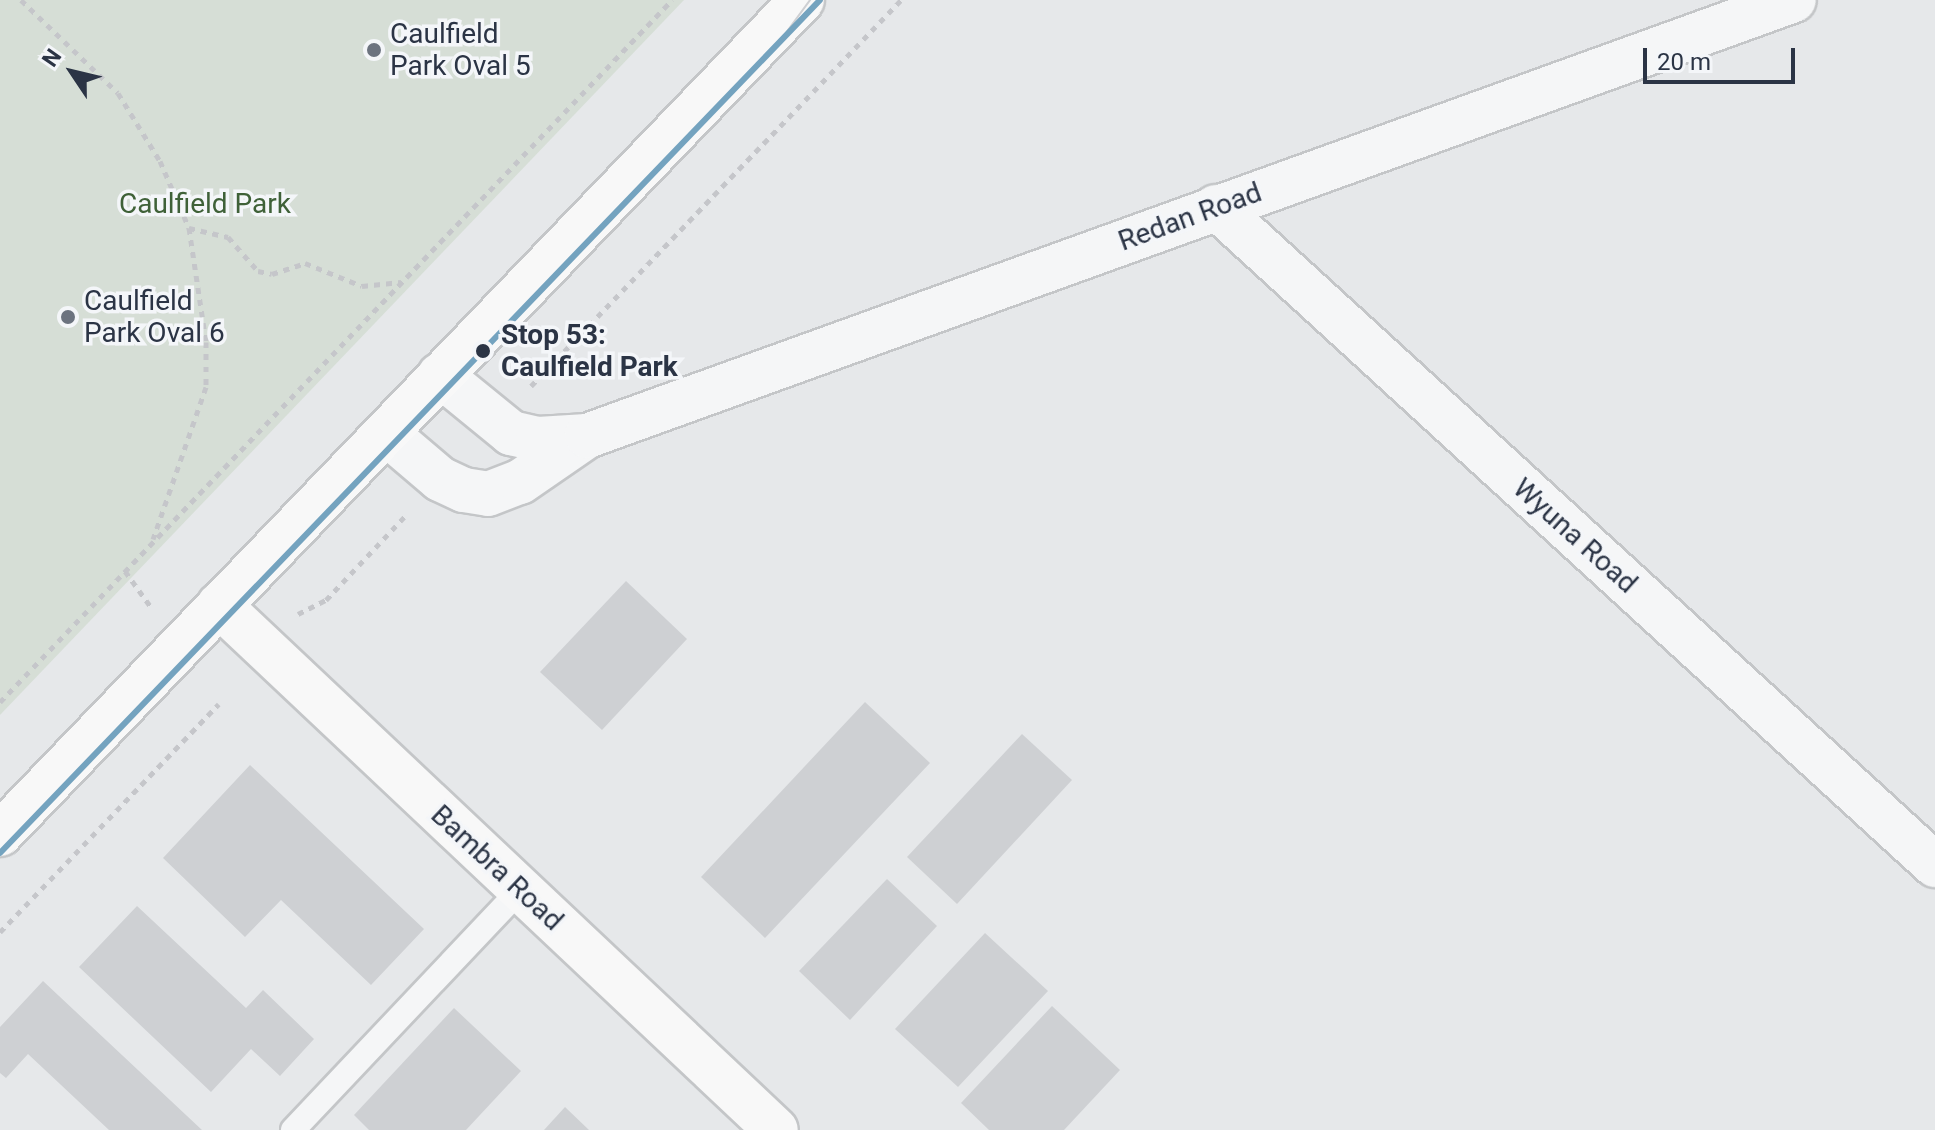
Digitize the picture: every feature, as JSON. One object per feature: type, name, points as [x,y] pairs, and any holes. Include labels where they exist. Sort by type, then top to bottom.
[{"type":"main road","points":[[0,834],[802,0]]},
{"type":"main road","name":"Bambra Road","points":[[219,605],[776,1130]]},
{"type":"street","name":"Redan Road","points":[[386,433],[440,479],[464,490],[488,494],[520,482],[587,436],[1794,0]]},
{"type":"street","name":"Wyuna Road","points":[[1216,207],[1935,865]]},
{"type":"street","name":"Redan Road","points":[[440,375],[495,423],[538,439],[587,436]]},
{"type":"lane","points":[[293,1130],[520,890]]},
{"type":"path","points":[[21,0],[87,59],[129,108],[160,161],[189,228],[206,342],[206,387],[152,544]]},
{"type":"path","points":[[0,702],[672,0]]},
{"type":"path","points":[[495,423],[901,0]]},
{"type":"path","points":[[189,228],[228,237],[238,254],[258,271],[272,274],[305,263],[362,286],[402,282]]},
{"type":"path","points":[[301,612],[326,600],[411,508]]},
{"type":"path","points":[[125,571],[147,602]]},
{"type":"path","points":[[0,932],[219,704]]},
{"type":"green space","name":"Caulfield Park","points":[[0,0],[684,0],[0,715]]},
{"type":"building","points":[[626,581],[687,639],[602,730],[540,672]]},
{"type":"building","points":[[865,702],[930,763],[765,938],[701,877]]},
{"type":"building","points":[[1022,734],[1072,780],[957,904],[907,857]]},
{"type":"building","points":[[250,765],[424,929],[371,985],[281,900],[245,937],[163,858]]},
{"type":"building","points":[[887,879],[937,926],[850,1020],[799,971]]},
{"type":"building","points":[[137,906],[246,1008],[263,990],[314,1039],[280,1076],[251,1049],[211,1092],[79,967]]},
{"type":"building","points":[[985,933],[1048,991],[958,1087],[895,1029]]},
{"type":"building","points":[[43,981],[202,1130],[109,1130],[28,1054],[6,1078],[0,1073],[0,1027]]},
{"type":"building","points":[[1052,1006],[1120,1070],[1064,1130],[989,1130],[961,1103]]},
{"type":"building","points":[[454,1008],[521,1071],[466,1130],[369,1130],[354,1115]]},
{"type":"building","points":[[565,1107],[589,1130],[544,1130]]},
{"type":"tram line","points":[[777,45],[810,0]]},
{"type":"transit line","points":[[0,853],[820,0]]},
{"type":"place","name":"Caulfield Park Oval 5","points":[[374,50]]},
{"type":"place","name":"Caulfield Park Oval 6","points":[[68,317]]},
{"type":"place","name":"Stop 53: Caulfield Park","points":[[483,351]]}]
